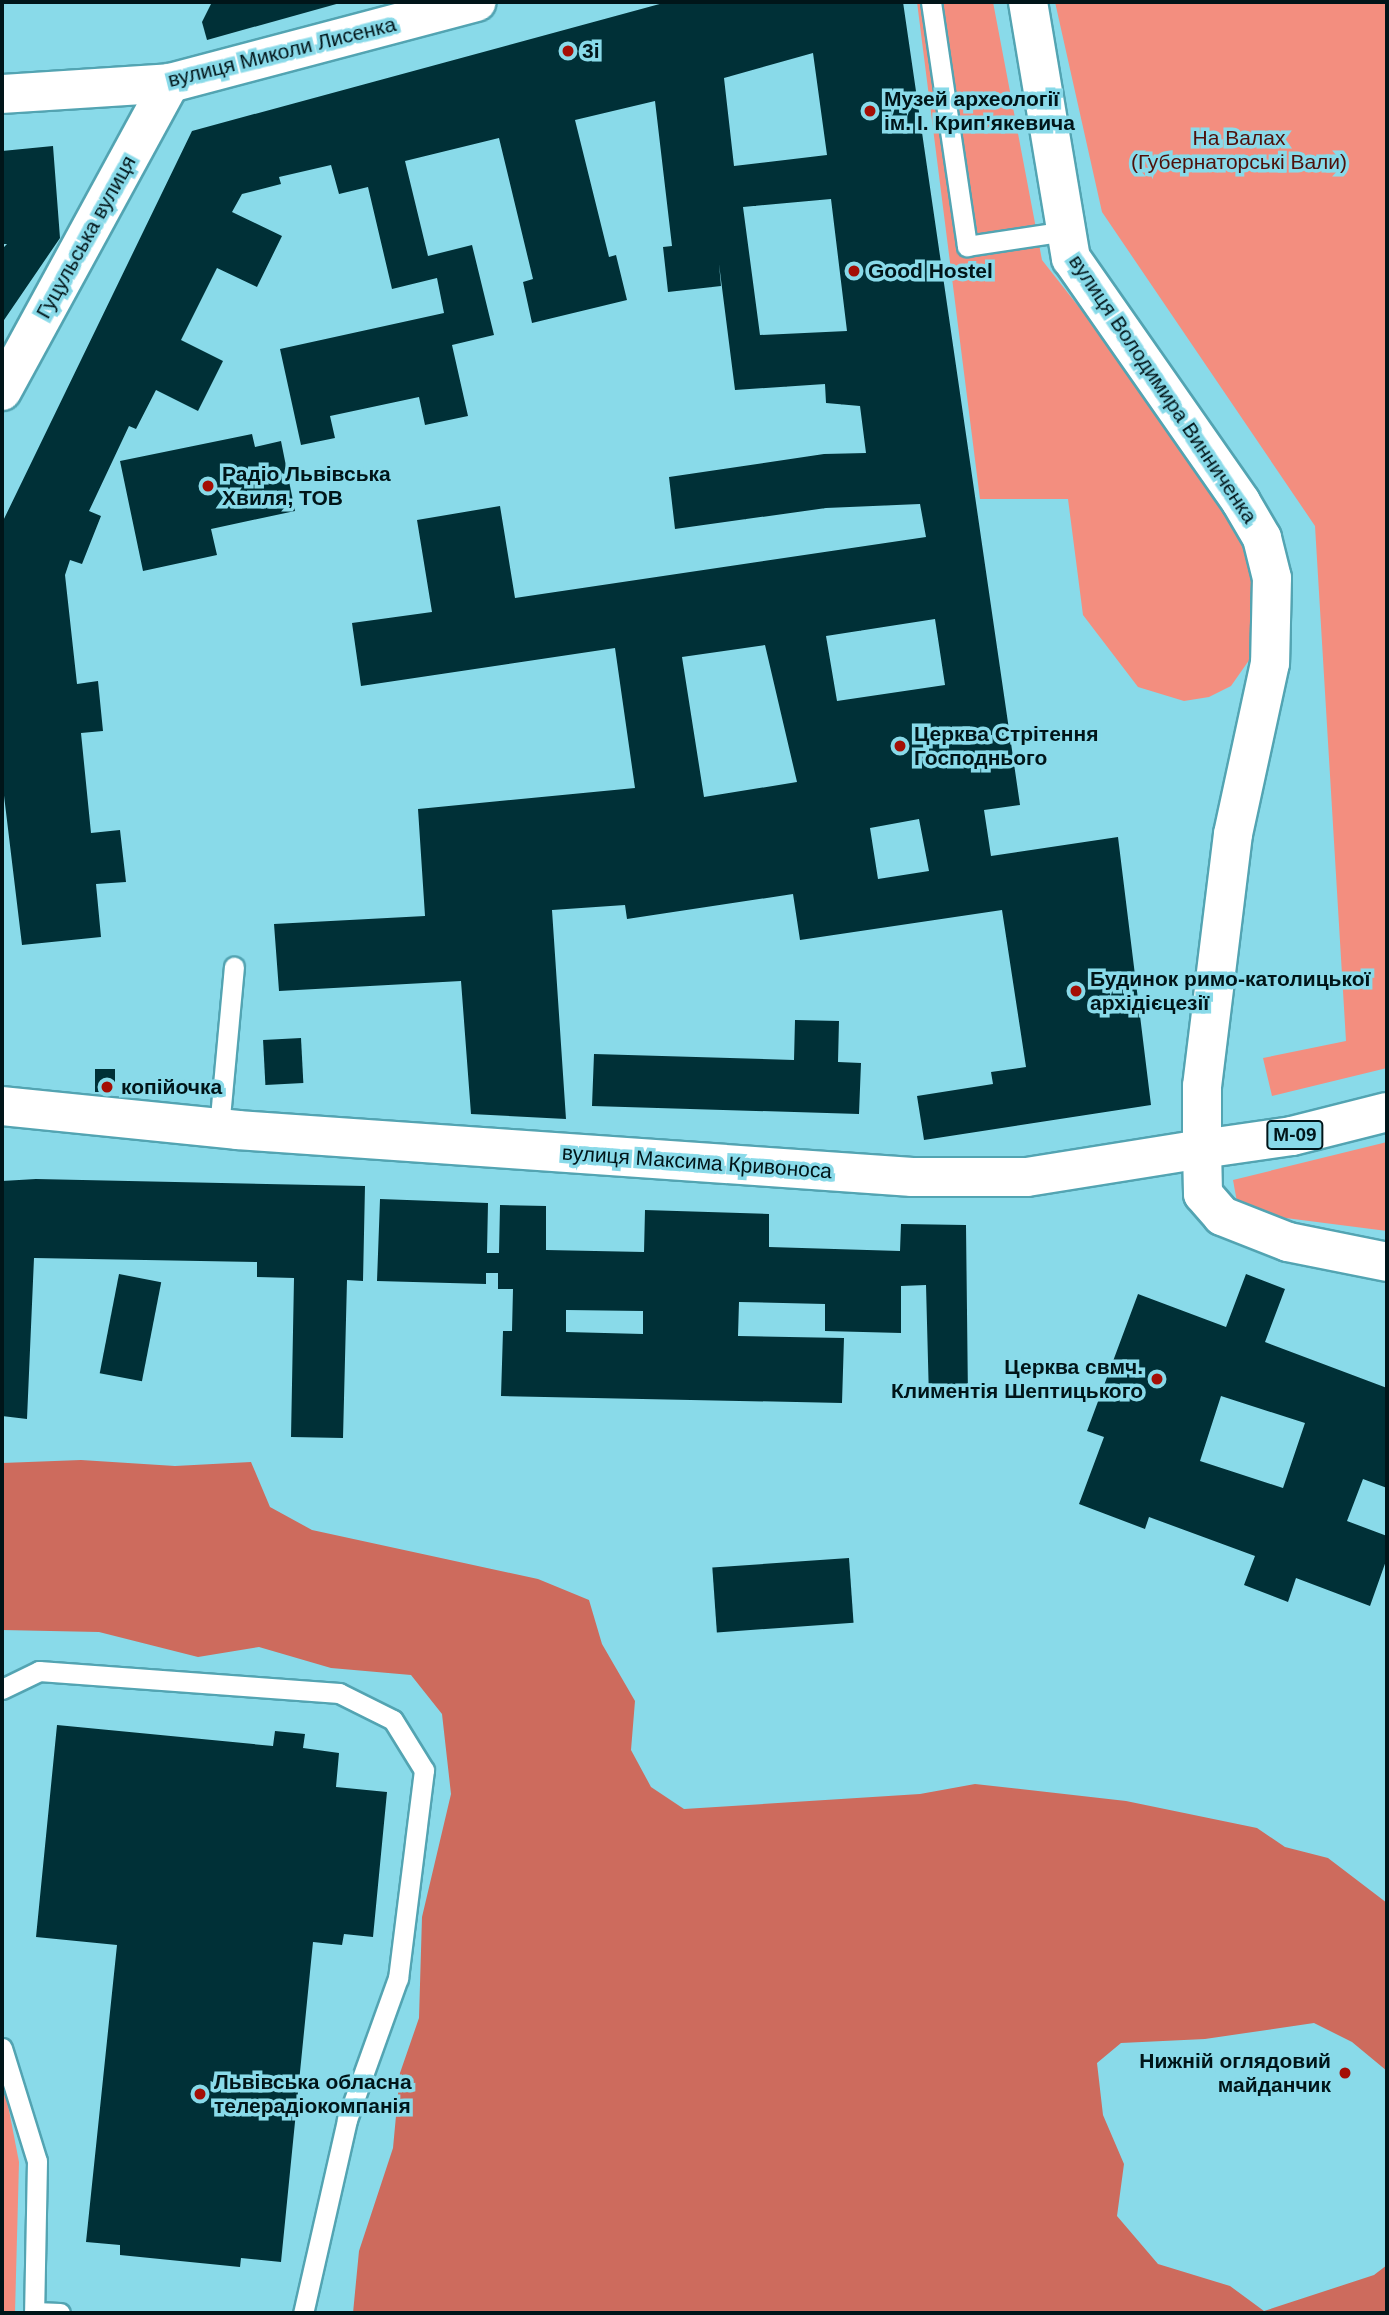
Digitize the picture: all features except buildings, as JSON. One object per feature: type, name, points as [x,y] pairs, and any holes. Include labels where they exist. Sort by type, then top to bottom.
[{"type":"main road","name":"вулиця Миколи Лисенка","points":[[2,94],[170,83],[476,2]]},
{"type":"main road","name":"вулиця Володимира Винниченка","points":[[1028,2],[1070,258],[1257,529],[1272,578],[1270,663],[1233,834],[1202,1086],[1203,1194],[1222,1216],[1288,1242],[1387,1262]]},
{"type":"main road","name":"Гуцульська вулиця","points":[[2,391],[170,83]]},
{"type":"main road","name":"вулиця Максима Кривоноса","points":[[2,1106],[219,1128],[912,1177],[1027,1177],[1292,1136],[1387,1112]]},
{"type":"lane","points":[[931,2],[967,246],[1066,231]]},
{"type":"lane","points":[[219,1128],[233,967]]},
{"type":"lane","points":[[2,1689],[39,1671],[339,1693],[393,1720],[424,1770],[398,1978],[347,2120],[303,2313]]},
{"type":"lane","points":[[2,2048],[37,2161],[34,2312],[60,2313]]},
{"type":"green space","points":[[917,2],[993,2],[1042,260],[1195,455],[1259,573],[1259,646],[1231,686],[1209,697],[1184,701],[1138,687],[1083,615],[1068,499],[980,499]]},
{"type":"green space","name":"На Валах (Губернаторські Вали)","points":[[1055,2],[1387,2],[1387,1068],[1272,1096],[1263,1058],[1346,1041],[1315,526],[1102,212]]},
{"type":"green space","points":[[1387,1142],[1387,1231],[1263,1215],[1237,1202],[1233,1180]]},
{"type":"green space","points":[[2,2074],[19,2162],[15,2313],[2,2313]]},
{"type":"shaded area","points":[[81,1460],[175,1466],[251,1462],[270,1507],[312,1530],[538,1579],[589,1600],[602,1644],[635,1701],[631,1750],[651,1787],[684,1809],[920,1794],[975,1784],[1126,1801],[1257,1828],[1285,1847],[1328,1858],[1387,1903],[1387,2071],[1352,2042],[1314,2023],[1205,2039],[1121,2043],[1097,2063],[1103,2115],[1124,2164],[1117,2216],[1158,2264],[1230,2286],[1264,2311],[1374,2275],[1387,2265],[1387,2313],[353,2313],[359,2251],[393,2148],[400,2073],[419,2018],[422,1917],[451,1794],[442,1714],[411,1675],[331,1668],[259,1647],[198,1657],[99,1632],[2,1630],[2,1463]]},
{"type":"place","name":"3і","points":[[568,51]]},
{"type":"place","name":"Музей археології ім. І. Крип'якевича","points":[[870,111]]},
{"type":"place","name":"Good Hostel","points":[[854,271]]},
{"type":"place","name":"Радіо Львівська Хвиля, ТОВ","points":[[208,486]]},
{"type":"place","name":"Церква Стрітення Господнього","points":[[900,746]]},
{"type":"place","name":"Будинок римо-католицької архідієцезії","points":[[1076,991]]},
{"type":"place","name":"копійочка","points":[[107,1087]]},
{"type":"place","name":"Церква свмч. Климентія Шептицького","points":[[1157,1379]]},
{"type":"place","name":"Нижній оглядовий майданчик","points":[[1345,2073]]},
{"type":"place","name":"Львівська обласна телерадіокомпанія","points":[[200,2094]]}]
